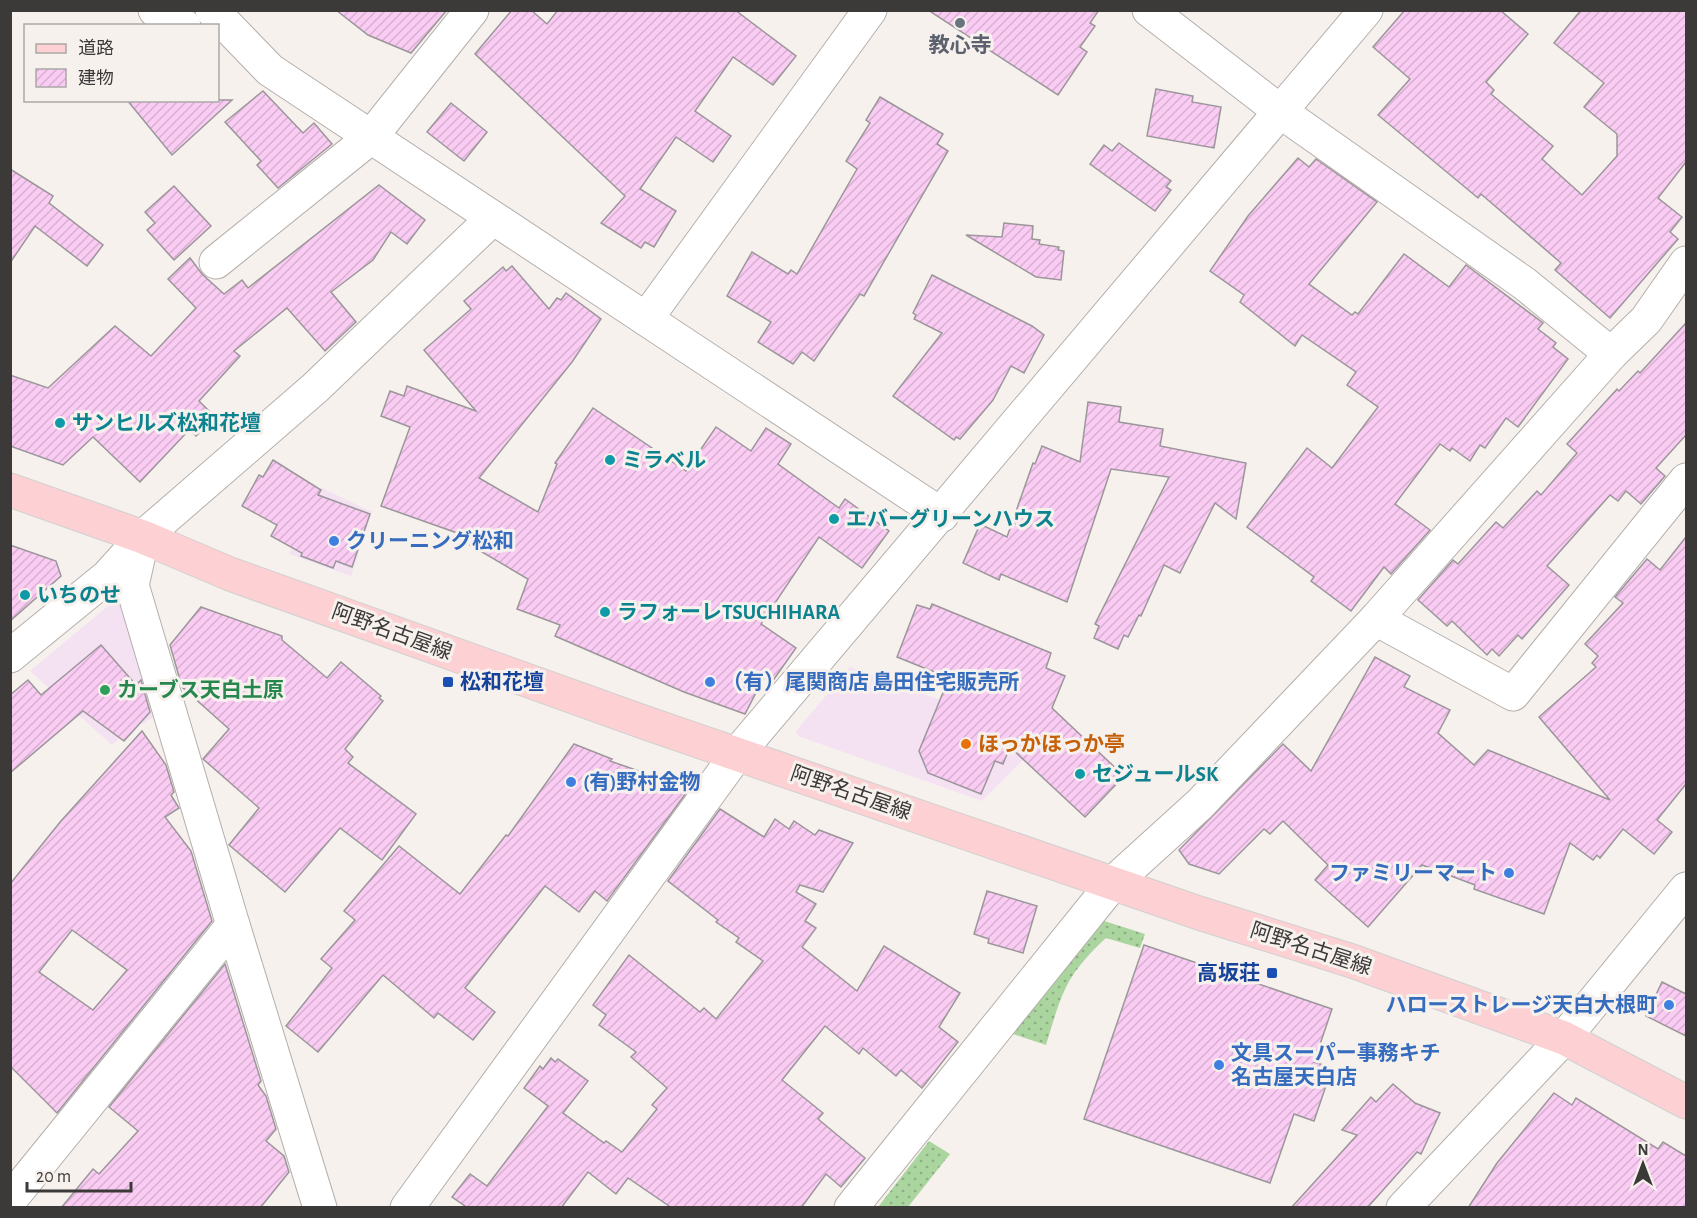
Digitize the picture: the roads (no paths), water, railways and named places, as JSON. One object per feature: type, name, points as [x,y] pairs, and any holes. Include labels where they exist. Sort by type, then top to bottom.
[{"type":"main road","name":"阿野名古屋線","points":[[10,490],[143,537],[230,574],[737,754],[1113,883],[1352,961],[1564,1038],[1686,1102]]},
{"type":"street","points":[[155,10],[180,24]]},
{"type":"street","points":[[212,10],[270,70]]},
{"type":"street","points":[[216,262],[370,138],[472,10]]},
{"type":"street","points":[[646,319],[870,10]]},
{"type":"street","points":[[1149,10],[1281,112],[1525,284],[1611,354]]},
{"type":"street","points":[[407,1208],[737,754],[942,515],[1366,10]]},
{"type":"street","points":[[219,43],[270,70],[942,515]]},
{"type":"street","points":[[10,656],[108,576],[143,537],[315,388],[492,219]]},
{"type":"street","points":[[851,1208],[1113,883],[1200,804],[1376,619],[1611,354],[1646,320],[1686,263]]},
{"type":"street","points":[[1376,619],[1513,694],[1686,480]]},
{"type":"street","points":[[143,537],[132,585],[320,1208]]},
{"type":"street","points":[[1403,1208],[1564,1038],[1686,889]]},
{"type":"street","points":[[10,1200],[233,925]]},
{"type":"place","name":"教心寺","points":[[960,23]]},
{"type":"place","name":"サンヒルズ松和花壇","points":[[60,423]]},
{"type":"place","name":"ミラベル","points":[[610,460]]},
{"type":"place","name":"エバーグリーンハウス","points":[[834,519]]},
{"type":"place","name":"クリーニング松和","points":[[334,541]]},
{"type":"place","name":"いちのせ","points":[[25,595]]},
{"type":"place","name":"ラフォーレTSUCHIHARA","points":[[605,612]]},
{"type":"place","name":"松和花壇","points":[[448,682]]},
{"type":"place","name":"（有）尾関商店 島田住宅販売所","points":[[710,682]]},
{"type":"place","name":"カーブス天白土原","points":[[105,690]]},
{"type":"place","name":"ほっかほっか亭","points":[[966,744]]},
{"type":"place","name":"セジュールSK","points":[[1080,774]]},
{"type":"place","name":"(有)野村金物","points":[[571,782]]},
{"type":"place","name":"ファミリーマート","points":[[1509,873]]},
{"type":"place","name":"高坂荘","points":[[1272,973]]},
{"type":"place","name":"ハローストレージ天白大根町","points":[[1669,1005]]},
{"type":"place","name":"文具スーパー事務キチ 名古屋天白店","points":[[1219,1065]]}]
